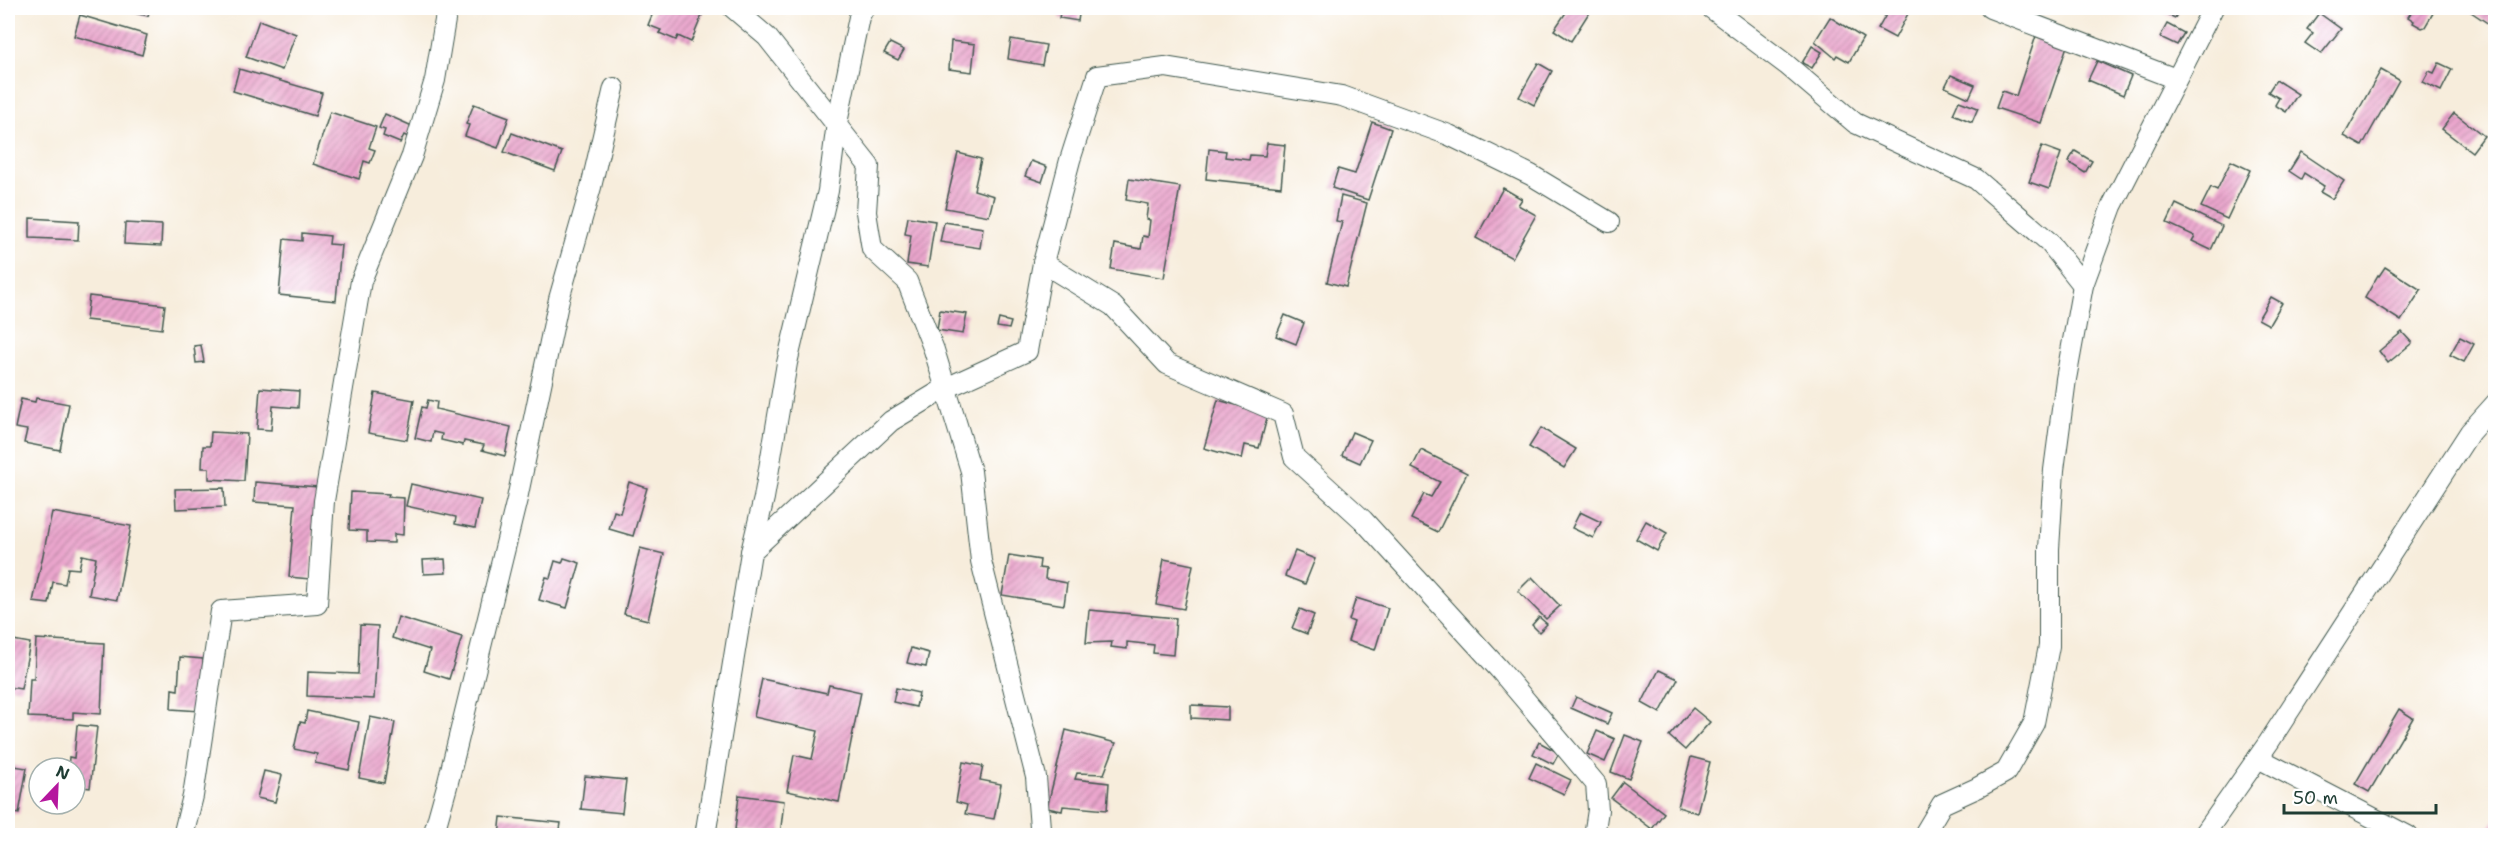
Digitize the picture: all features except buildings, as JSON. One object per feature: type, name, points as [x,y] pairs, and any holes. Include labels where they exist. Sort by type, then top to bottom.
[{"type":"street","points":[[183,836],[193,796],[221,611],[317,604],[324,501],[361,281],[412,156],[435,80],[447,8]]},
{"type":"street","points":[[733,8],[767,37],[869,166],[866,212],[872,249],[907,281],[934,350],[944,389],[971,471],[981,561],[1036,777],[1040,828],[1038,836]]},
{"type":"street","points":[[705,836],[752,552],[764,498],[787,363],[828,191],[837,123],[859,17],[864,8]]},
{"type":"street","points":[[1711,8],[1787,65],[1855,123],[1976,179],[2049,242],[2083,285]]},
{"type":"street","points":[[1990,8],[2176,79]]},
{"type":"street","points":[[1923,836],[1942,804],[2006,772],[2034,723],[2049,646],[2049,549],[2054,470],[2066,379],[2083,285],[2112,206],[2213,8]]},
{"type":"street","points":[[752,552],[891,421],[944,389],[1027,351],[1043,263],[1070,160],[1097,76],[1165,67],[1342,96],[1449,135],[1531,175],[1610,222]]},
{"type":"street","points":[[432,836],[447,786],[517,499],[560,299],[591,187],[614,88]]},
{"type":"street","points":[[1043,263],[1113,306],[1167,364],[1283,414],[1294,457],[1363,520],[1499,669],[1596,784],[1598,810],[1594,836]]},
{"type":"street","points":[[2203,836],[2258,758],[2470,432],[2496,403]]},
{"type":"street","points":[[2258,758],[2408,836]]}]
